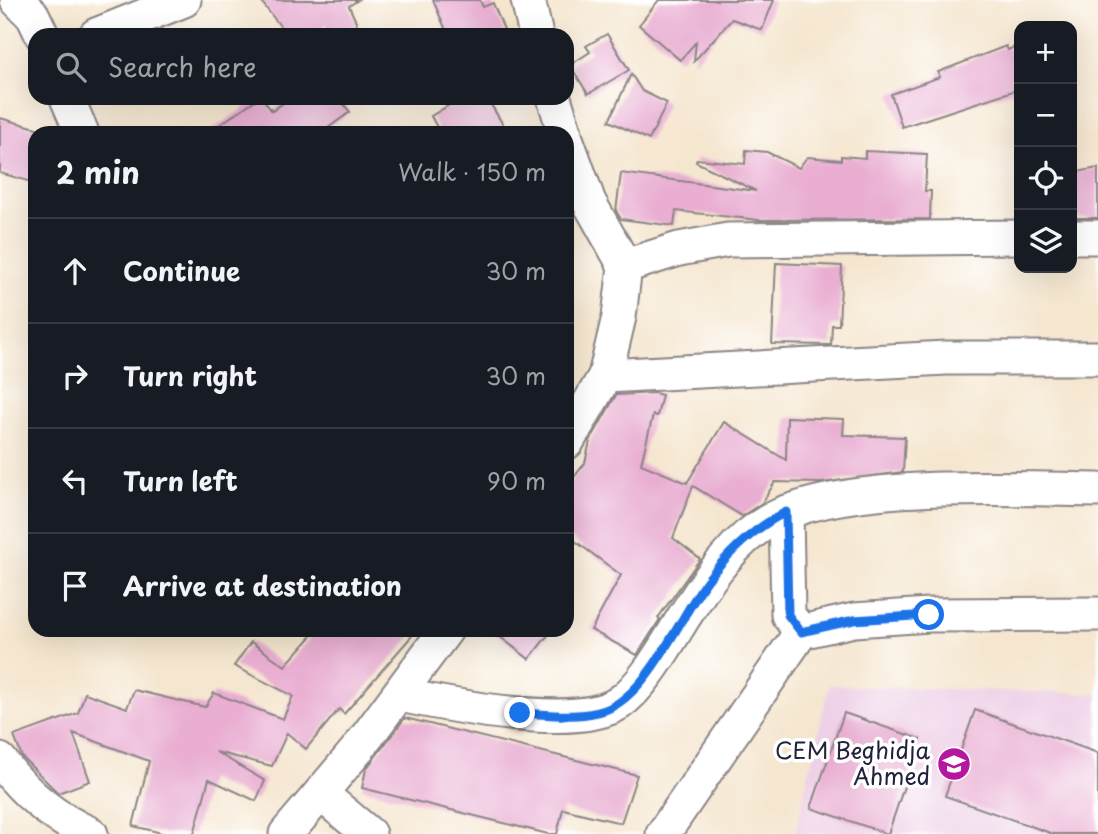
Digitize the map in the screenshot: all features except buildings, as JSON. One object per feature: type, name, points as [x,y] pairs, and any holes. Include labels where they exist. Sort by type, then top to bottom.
[{"type":"street","points":[[17,0],[33,16],[39,28]]},
{"type":"street","points":[[114,28],[184,0]]},
{"type":"street","points":[[528,0],[535,28]]},
{"type":"street","points":[[70,105],[79,126]]},
{"type":"street","points":[[556,105],[563,126]]},
{"type":"street","points":[[574,160],[589,202],[625,266],[619,317],[605,376],[574,430]]},
{"type":"street","points":[[625,266],[679,249],[728,240],[1014,237]]},
{"type":"street","points":[[1077,237],[1098,237]]},
{"type":"street","points":[[605,376],[946,358],[1098,358]]},
{"type":"street","points":[[400,695],[462,707],[520,713],[572,714],[610,708],[631,694],[707,581],[722,564],[745,539],[786,512],[819,502],[937,490],[1098,490]]},
{"type":"street","points":[[786,512],[788,615],[801,632]]},
{"type":"street","points":[[663,834],[801,632],[854,620],[929,615],[1098,614]]},
{"type":"street","points":[[286,834],[400,695],[441,637]]},
{"type":"street","points":[[0,760],[16,782],[46,808],[91,834]]},
{"type":"street","points":[[321,794],[369,834]]},
{"type":"shaded area","name":"CEM Beghidja Ahmed","points":[[829,685],[1098,694],[1098,834],[795,834]]},
{"type":"place","name":"CEM Beghidja Ahmed","points":[[954,764]]},
{"type":"route","points":[[520,713],[572,714],[602,711],[631,694],[707,581],[745,539],[786,512],[788,615],[801,632],[854,620],[929,615]]}]
